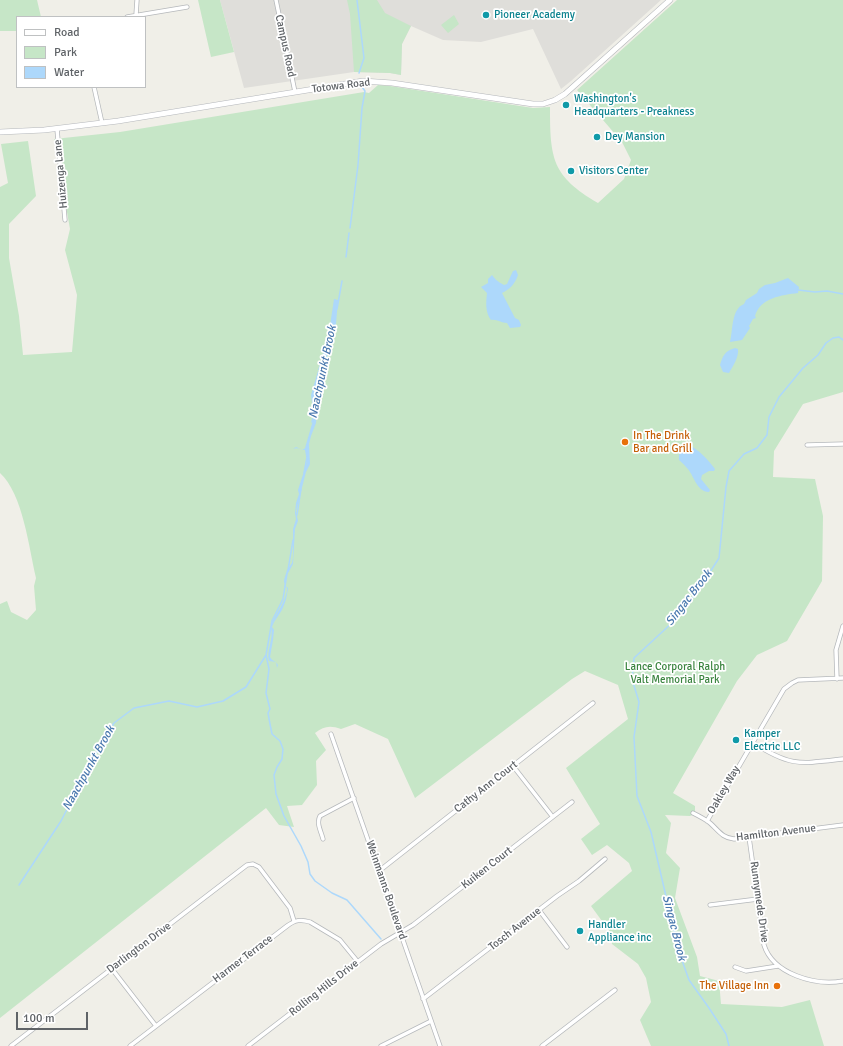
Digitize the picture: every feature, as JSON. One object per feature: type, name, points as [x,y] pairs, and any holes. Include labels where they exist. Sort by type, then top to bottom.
[{"type":"main road","name":"Totowa Road","points":[[0,132],[56,129],[154,116],[356,82],[371,81],[533,104],[543,104],[555,100],[565,94],[670,0]]},
{"type":"street","points":[[136,15],[137,0]]},
{"type":"street","name":"Campus Road","points":[[276,0],[295,92]]},
{"type":"street","points":[[132,16],[187,7]]},
{"type":"street","points":[[94,88],[102,123]]},
{"type":"street","name":"Huizenga Lane","points":[[56,129],[65,220]]},
{"type":"street","points":[[807,445],[843,444]]},
{"type":"street","points":[[837,679],[836,650],[843,626]]},
{"type":"street","name":"Oakley Way","points":[[707,821],[781,692],[792,683],[802,680],[843,678]]},
{"type":"street","name":"Cathy Ann Court","points":[[379,871],[593,702]]},
{"type":"street","name":"Weinmanns Boulevard","points":[[331,734],[440,1046]]},
{"type":"street","points":[[752,742],[774,756],[791,762],[808,763],[843,759]]},
{"type":"street","points":[[513,766],[552,816]]},
{"type":"street","points":[[323,839],[318,824],[318,818],[354,798]]},
{"type":"street","name":"Kuiken Court","points":[[401,934],[572,802]]},
{"type":"street","name":"Hamilton Avenue","points":[[693,813],[707,821],[725,837],[734,839],[843,825]]},
{"type":"street","name":"Runnymede Drive","points":[[750,837],[764,945],[769,956],[778,966]]},
{"type":"street","name":"Tosch Avenue","points":[[423,999],[579,881],[605,859]]},
{"type":"street","name":"Darlington Drive","points":[[11,1046],[247,865],[256,865],[266,876],[290,908],[294,921]]},
{"type":"street","points":[[710,905],[758,899]]},
{"type":"street","points":[[539,910],[566,947]]},
{"type":"street","points":[[294,921],[300,920],[310,922],[336,938],[344,944],[358,962]]},
{"type":"street","name":"Harmer Terrace","points":[[130,1046],[294,921]]},
{"type":"street","name":"Rolling Hills Drive","points":[[248,1046],[382,944],[401,934]]},
{"type":"street","points":[[736,967],[746,971],[778,966],[810,980],[829,982],[843,980]]},
{"type":"street","points":[[112,969],[156,1026]]},
{"type":"street","points":[[542,1046],[615,990]]},
{"type":"street","points":[[381,1046],[431,1021]]},
{"type":"shaded area","points":[[220,0],[661,0],[561,89],[533,29],[481,42],[443,40],[411,26],[402,44],[401,75],[390,73],[354,72],[244,88]]},
{"type":"green space","points":[[0,0],[37,0],[41,16],[16,16],[16,31],[0,31]]},
{"type":"green space","points":[[198,0],[220,0],[234,52],[211,57]]},
{"type":"green space","points":[[347,0],[377,0],[385,13],[411,26],[402,44],[401,75],[390,73],[354,72],[350,14]]},
{"type":"green space","name":"Lance Corporal Ralph Valt Memorial Park","points":[[677,0],[843,0],[843,392],[803,404],[774,451],[773,477],[815,479],[823,516],[822,581],[787,641],[757,655],[737,681],[673,793],[695,806],[695,814],[690,816],[665,815],[671,823],[666,853],[680,868],[675,898],[697,957],[700,976],[719,981],[721,1004],[782,1007],[810,1000],[824,1046],[651,1046],[640,1020],[651,1002],[646,978],[638,964],[612,944],[610,932],[591,906],[632,871],[629,863],[607,845],[592,855],[581,839],[600,824],[566,768],[628,719],[618,685],[585,671],[572,679],[415,798],[388,739],[355,724],[341,729],[327,727],[318,731],[315,733],[326,750],[316,761],[317,785],[302,805],[287,806],[294,827],[279,825],[266,808],[0,1018],[0,604],[7,601],[11,612],[27,620],[36,610],[34,586],[36,578],[28,537],[20,508],[14,494],[8,482],[0,473],[0,187],[8,183],[1,144],[28,141],[36,196],[9,224],[9,258],[19,316],[23,355],[72,352],[77,295],[65,250],[70,229],[54,139],[120,132],[364,92],[369,93],[378,85],[390,86],[533,108],[550,107],[551,140],[553,153],[557,164],[571,184],[598,203],[624,179],[631,160],[622,142],[577,90]]},
{"type":"green space","points":[[454,15],[459,24],[448,33],[441,25]]},
{"type":"water","points":[[516,270],[518,275],[514,284],[502,293],[515,318],[519,320],[521,325],[520,327],[510,328],[507,323],[491,320],[487,310],[487,293],[481,287],[488,283],[488,279],[492,275],[502,284],[507,284],[513,271]]},
{"type":"water","points":[[788,278],[799,287],[798,293],[779,296],[767,301],[758,310],[755,316],[756,318],[753,319],[749,326],[750,328],[742,340],[730,342],[735,315],[737,310],[746,300],[757,293],[759,289],[765,285]]},
{"type":"water","points":[[334,299],[338,300],[336,324],[323,371],[318,370],[328,339]]},
{"type":"water","points":[[735,348],[738,349],[738,352],[734,364],[729,373],[723,372],[720,365],[723,356]]},
{"type":"water","points":[[318,371],[323,373],[324,387],[318,402],[316,423],[309,444],[310,464],[306,472],[296,511],[298,521],[295,529],[293,564],[284,585],[287,570],[292,563],[293,557],[293,529],[296,519],[295,513],[296,503],[299,494],[298,490],[307,462],[305,450],[303,450],[305,448],[314,417],[311,395]]},
{"type":"water","points":[[688,445],[700,452],[715,469],[714,471],[709,471],[702,475],[701,479],[710,490],[709,492],[698,486],[689,470],[679,460],[680,451]]},
{"type":"water","points":[[284,585],[288,588],[286,601],[272,627],[274,630],[270,657],[275,662],[269,661],[268,657],[272,636],[271,626],[287,592],[287,588]]},
{"type":"waterway","name":"Naachpunkt Brook","points":[[357,0],[364,58],[359,73]]},
{"type":"waterway","name":"Naachpunkt Brook","points":[[350,228],[365,91],[362,87]]},
{"type":"waterway","name":"Naachpunkt Brook","points":[[346,257],[349,233]]},
{"type":"waterway","name":"Naachpunkt Brook","points":[[337,309],[342,281]]},
{"type":"waterway","points":[[798,290],[815,292],[827,291],[843,294]]},
{"type":"waterway","name":"Singac Brook","points":[[729,1046],[726,1034],[689,980],[679,952],[651,832],[637,796],[634,737],[639,702],[632,679],[634,658],[674,621],[698,591],[719,558],[729,471],[744,454],[757,448],[767,435],[769,417],[779,397],[803,368],[818,355],[826,343],[833,338],[839,337],[843,340]]},
{"type":"waterway","name":"Naachpunkt Brook","points":[[312,422],[314,414]]},
{"type":"waterway","name":"Naachpunkt Brook","points":[[304,473],[307,457]]},
{"type":"waterway","name":"Naachpunkt Brook","points":[[297,515],[301,489]]},
{"type":"waterway","name":"Naachpunkt Brook","points":[[288,570],[293,540]]},
{"type":"waterway","name":"Naachpunkt Brook","points":[[19,885],[61,821],[95,755],[114,723],[134,708],[169,701],[197,707],[223,701],[246,687],[266,655],[272,621],[283,599],[287,574]]},
{"type":"waterway","name":"Naachpunkt Brook","points":[[266,655],[269,669],[266,693],[270,709],[268,713],[272,734],[280,741],[283,749],[282,759],[274,775],[276,794],[284,816],[301,846],[308,862],[310,874],[315,881],[332,893],[347,900],[381,939]]},
{"type":"place","name":"Pioneer Academy","points":[[486,15]]},
{"type":"place","name":"Washington's Headquarters - Preakness","points":[[566,105]]},
{"type":"place","name":"Dey Mansion","points":[[597,137]]},
{"type":"place","name":"Visitors Center","points":[[571,171]]},
{"type":"place","name":"In The Drink Bar and Grill","points":[[625,442]]},
{"type":"place","name":"Kamper Electric LLC","points":[[736,740]]},
{"type":"place","name":"Handler Appliance inc","points":[[580,931]]},
{"type":"place","name":"The Village Inn","points":[[777,986]]}]
